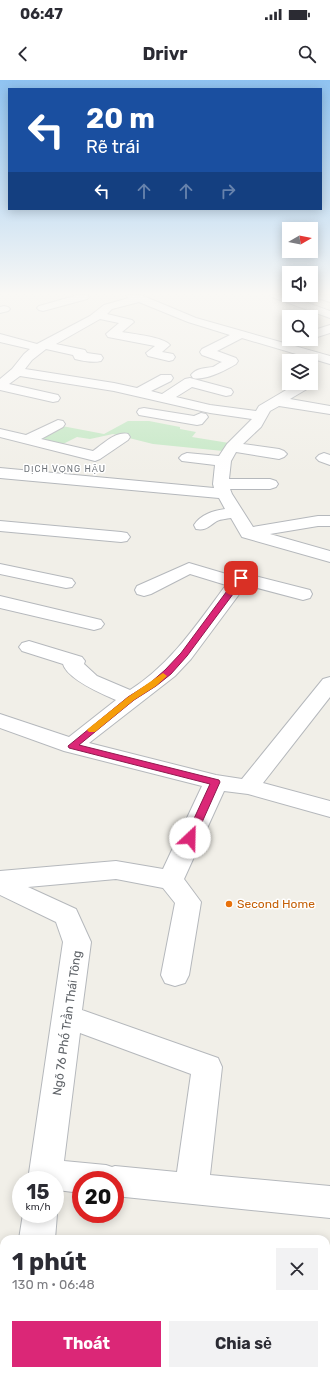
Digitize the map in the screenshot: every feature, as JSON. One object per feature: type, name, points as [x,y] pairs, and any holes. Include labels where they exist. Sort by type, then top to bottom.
[{"type":"street","points":[[0,386],[18,372],[28,357],[17,355]]},
{"type":"street","points":[[79,355],[97,358]]},
{"type":"street","points":[[162,355],[169,357]]},
{"type":"street","points":[[198,375],[220,367],[232,360],[217,355]]},
{"type":"street","points":[[314,355],[330,360]]},
{"type":"street","points":[[220,367],[234,371]]},
{"type":"street","points":[[18,372],[114,387],[210,409],[261,416]]},
{"type":"street","points":[[138,393],[166,378]]},
{"type":"street","points":[[163,399],[190,382],[226,392]]},
{"type":"street","points":[[0,386],[53,398]]},
{"type":"street","points":[[294,390],[264,409],[256,424],[232,447],[224,461],[222,489],[234,513],[248,533],[330,557]]},
{"type":"street","points":[[276,401],[330,415]]},
{"type":"street","points":[[144,412],[197,421],[210,409]]},
{"type":"street","points":[[27,440],[58,424]]},
{"type":"street","points":[[0,433],[95,456],[123,437]]},
{"type":"street","points":[[232,447],[283,449],[243,435]]},
{"type":"street","points":[[187,458],[224,461]]},
{"type":"street","points":[[69,480],[81,464]]},
{"type":"street","points":[[0,473],[38,482],[69,480],[127,492],[222,489],[270,484]]},
{"type":"street","points":[[202,525],[214,516],[234,513]]},
{"type":"street","points":[[248,533],[318,521],[330,521]]},
{"type":"street","points":[[0,526],[121,537]]},
{"type":"street","points":[[144,590],[189,568],[238,582]]},
{"type":"street","points":[[0,569],[66,588],[46,612]]},
{"type":"street","points":[[72,746],[131,698],[153,684],[184,655],[241,578],[303,594]]},
{"type":"street","points":[[0,602],[94,624]]},
{"type":"street","points":[[29,647],[75,661],[73,665],[90,680],[131,698]]},
{"type":"street","points":[[248,787],[330,683]]},
{"type":"street","points":[[0,721],[72,746],[216,782],[248,787],[330,809]]},
{"type":"street","points":[[171,880],[216,782]]},
{"type":"street","points":[[0,880],[116,870],[171,880],[188,902],[176,975]]},
{"type":"street","name":"Ngõ 76 Phố Trần Thái Tông","points":[[0,886],[8,888],[67,916],[77,942],[47,1171]]},
{"type":"street","points":[[68,1018],[207,1067],[192,1188]]},
{"type":"street","points":[[124,1182],[330,1202]]},
{"type":"street","points":[[37,1235],[39,1223]]},
{"type":"green space","points":[[128,421],[149,421],[180,427],[180,429],[196,432],[192,437],[229,443],[223,451],[153,444],[113,434],[90,439],[77,437],[59,446],[32,439],[62,426],[104,434]]},
{"type":"slow traffic","points":[[92,730],[131,698],[163,676]]},
{"type":"place","name":"Second Home","points":[[229,904]]},
{"type":"district","name":"DỊCH VỌNG HẬU","points":[[65,469]]},
{"type":"route","points":[[190,838],[216,782],[72,746],[131,698],[168,672],[184,655],[241,578]]}]
